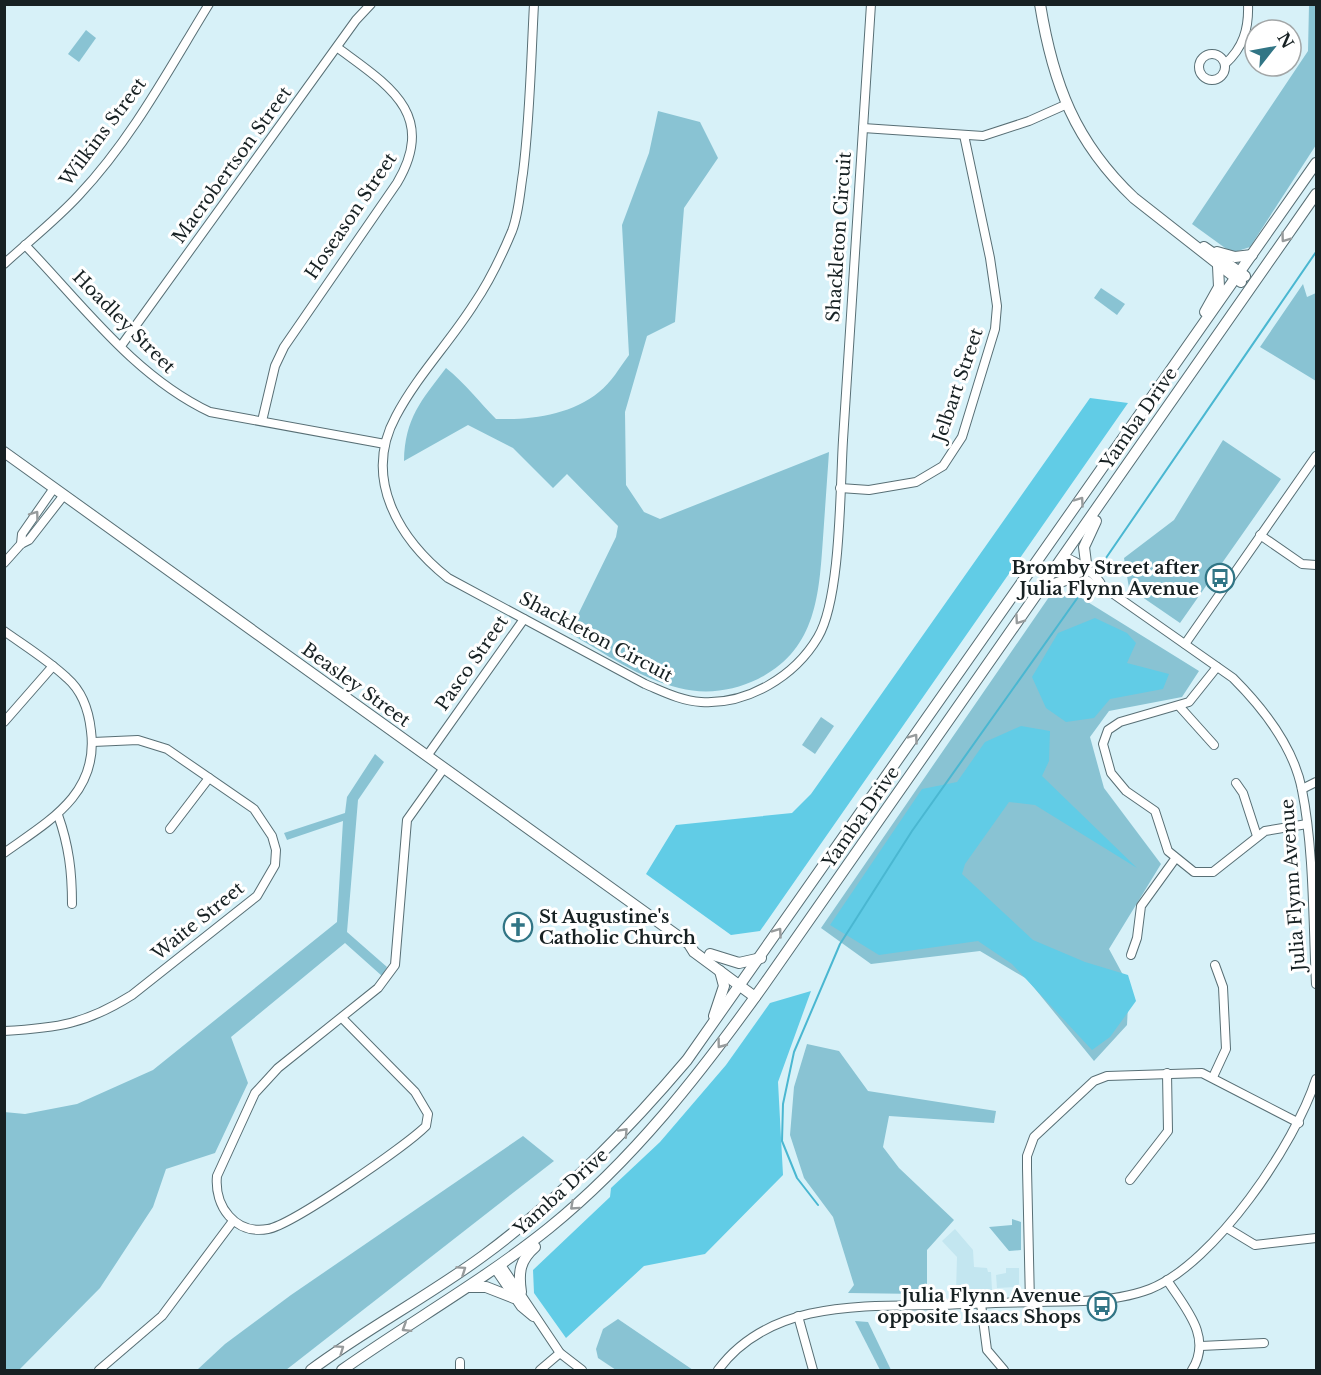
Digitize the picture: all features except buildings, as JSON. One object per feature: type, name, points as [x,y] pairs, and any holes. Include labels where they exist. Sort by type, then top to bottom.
[{"type":"main road","points":[[1040,4],[1053,66],[1065,105],[1084,140],[1119,184],[1218,266],[1251,285]]},
{"type":"main road","name":"Yamba Drive","points":[[311,1371],[487,1253],[543,1207],[619,1137],[707,1033],[1317,162]]},
{"type":"main road","name":"Yamba Drive","points":[[342,1371],[498,1267],[549,1228],[598,1184],[668,1110],[701,1071],[758,994],[1060,558],[1317,194]]},
{"type":"main road","points":[[1180,234],[1224,256],[1252,255]]},
{"type":"main road","points":[[1203,246],[1237,276]]},
{"type":"main road","points":[[1202,327],[1205,310],[1219,287],[1218,266]]},
{"type":"main road","name":"Beasley Street","points":[[4,452],[689,944],[694,952],[720,971],[743,983]]},
{"type":"main road","points":[[1040,590],[1065,579],[1085,574],[1084,547],[1100,503]]},
{"type":"main road","points":[[1011,600],[1030,582],[1046,561],[1060,558],[1057,534]]},
{"type":"main road","name":"Beasley Street","points":[[689,944],[698,946],[710,954],[743,983]]},
{"type":"main road","points":[[710,954],[739,963],[761,957]]},
{"type":"main road","points":[[707,1033],[724,986],[720,971]]},
{"type":"main road","points":[[743,983],[758,994]]},
{"type":"main road","points":[[469,1287],[486,1287],[517,1295],[522,1262],[549,1228]]},
{"type":"main road","points":[[487,1253],[498,1267]]},
{"type":"street","name":"Wilkins Street","points":[[4,264],[79,195],[104,164],[137,120],[209,4]]},
{"type":"street","name":"Macrobertson Street","points":[[121,346],[371,4]]},
{"type":"street","name":"Shackleton Circuit","points":[[534,4],[525,153],[513,229],[475,303],[402,404],[385,444],[387,496],[395,520],[411,542],[427,561],[448,578],[672,696],[700,702],[728,700],[760,690],[784,676],[819,636],[828,613],[833,583],[840,489],[871,4]]},
{"type":"street","points":[[1225,64],[1239,52],[1245,36],[1248,4]]},
{"type":"street","name":"Hoseason Street","points":[[262,421],[275,366],[284,347],[409,164],[413,144],[403,104],[390,87],[338,48]]},
{"type":"street","points":[[863,128],[964,135],[998,133],[1065,105]]},
{"type":"street","name":"Jelbart Street","points":[[840,489],[869,490],[916,482],[943,466],[962,437],[993,337],[997,306],[990,258],[964,135]]},
{"type":"street","name":"Hoadley Street","points":[[25,245],[142,368],[185,400],[210,412],[385,444]]},
{"type":"street","points":[[1185,644],[1317,456]]},
{"type":"street","points":[[21,544],[21,534],[54,488]]},
{"type":"street","points":[[4,562],[21,544],[29,540],[64,495]]},
{"type":"street","points":[[1260,535],[1302,564],[1317,565]]},
{"type":"street","name":"Julia Flynn Avenue","points":[[1060,558],[1085,574],[1095,586],[1102,586],[1217,667],[1251,695],[1265,715],[1293,762],[1302,789],[1307,824],[1317,984]]},
{"type":"street","name":"Pasco Street","points":[[427,756],[524,619]]},
{"type":"street","points":[[4,631],[68,679],[90,717],[93,742],[88,772],[79,790],[58,815],[4,854]]},
{"type":"street","points":[[4,722],[53,666]]},
{"type":"street","points":[[1217,667],[1197,695],[1179,706],[1120,722],[1108,730],[1103,744],[1111,773],[1117,783],[1155,811],[1168,851],[1175,859],[1194,872],[1213,872],[1265,831],[1307,824]]},
{"type":"street","points":[[1179,706],[1214,745]]},
{"type":"street","name":"Waite Street","points":[[4,1031],[66,1026],[111,1008],[132,995],[257,896],[275,865],[276,850],[272,836],[254,809],[167,749],[153,743],[122,739],[93,742]]},
{"type":"street","points":[[342,1018],[415,1092],[428,1114],[426,1126],[369,1170],[278,1226],[255,1230],[233,1221],[219,1202],[216,1190],[217,1176],[255,1093],[278,1068],[378,988],[395,965],[405,832],[414,807],[444,768]]},
{"type":"street","points":[[170,829],[209,778]]},
{"type":"street","points":[[1302,789],[1317,782]]},
{"type":"street","points":[[1236,783],[1243,793],[1257,836]]},
{"type":"street","points":[[58,815],[68,843],[72,871],[72,904]]},
{"type":"street","points":[[1131,955],[1137,938],[1141,906],[1175,859]]},
{"type":"street","points":[[1213,1077],[1226,1048],[1223,987],[1215,965]]},
{"type":"street","points":[[1130,1180],[1167,1131],[1167,1073]]},
{"type":"street","points":[[1030,1303],[1027,1159],[1034,1137],[1094,1081],[1107,1076],[1202,1073],[1299,1123]]},
{"type":"street","points":[[718,1371],[756,1336],[798,1316],[841,1308],[1106,1300],[1149,1289],[1167,1280],[1201,1256],[1227,1228],[1299,1123],[1317,1079]]},
{"type":"street","points":[[99,1371],[162,1316],[233,1221]]},
{"type":"street","points":[[1227,1228],[1255,1245],[1317,1238]]},
{"type":"street","points":[[498,1267],[562,1355],[582,1371]]},
{"type":"street","points":[[1167,1280],[1196,1327],[1201,1346],[1200,1358],[1192,1371]]},
{"type":"street","points":[[981,1304],[987,1350],[1004,1371]]},
{"type":"street","points":[[798,1316],[813,1371]]},
{"type":"street","points":[[1201,1346],[1264,1343]]},
{"type":"street","points":[[540,1371],[562,1355]]},
{"type":"shaded area","points":[[1309,5],[1316,5],[1316,145],[1250,247],[1232,253],[1192,224],[1290,78],[1303,78],[1303,58],[1308,51]]},
{"type":"shaded area","points":[[86,30],[96,38],[79,62],[68,54]]},
{"type":"shaded area","points":[[658,111],[700,122],[718,158],[684,208],[675,322],[647,336],[625,412],[626,485],[644,512],[660,519],[829,452],[819,580],[811,619],[803,637],[792,653],[777,667],[749,683],[719,691],[689,690],[664,684],[636,672],[569,633],[616,537],[618,526],[567,474],[553,488],[513,448],[468,425],[404,461],[407,433],[411,421],[422,401],[446,368],[496,419],[537,417],[563,411],[588,400],[615,375],[629,355],[622,225],[649,153]]},
{"type":"shaded area","points":[[1303,284],[1307,297],[1316,293],[1316,381],[1260,347]]},
{"type":"shaded area","points":[[1101,288],[1125,304],[1117,315],[1094,298]]},
{"type":"shaded area","points":[[1090,398],[1128,403],[760,931],[731,935],[646,874],[676,825],[792,813],[811,794]]},
{"type":"shaded area","points":[[1223,440],[1281,479],[1180,623],[1129,588],[1124,558],[1174,520]]},
{"type":"shaded area","points":[[1070,591],[1199,671],[1182,697],[1109,711],[1090,737],[1104,788],[1161,864],[1109,949],[1129,986],[1127,1025],[1094,1061],[1027,979],[980,951],[871,964],[821,928],[1049,597]]},
{"type":"shaded area","points":[[1095,618],[1127,633],[1136,643],[1127,663],[1169,674],[1163,689],[1110,699],[1094,718],[1066,722],[1046,708],[1032,677],[1058,633]]},
{"type":"shaded area","points":[[821,717],[834,726],[815,754],[802,745]]},
{"type":"shaded area","points":[[1021,726],[1050,731],[1049,761],[1042,776],[1137,868],[1035,805],[1009,802],[965,864],[962,874],[1033,940],[1085,962],[1128,975],[1136,1001],[1110,1037],[1092,1050],[1012,964],[978,941],[879,955],[830,925],[922,789],[957,782],[985,742]]},
{"type":"shaded area","points":[[375,754],[384,762],[358,800],[347,932],[387,967],[382,976],[345,943],[231,1037],[248,1083],[215,1153],[166,1169],[153,1207],[100,1288],[19,1370],[5,1370],[4,1112],[25,1114],[77,1104],[153,1070],[337,922],[343,821],[287,840],[284,833],[345,813],[347,797]]},
{"type":"shaded area","points":[[811,991],[778,1082],[783,1175],[705,1254],[644,1266],[566,1338],[534,1293],[533,1270],[610,1197],[611,1188],[660,1142],[726,1065],[770,1003]]},
{"type":"shaded area","points":[[807,1044],[839,1051],[868,1091],[996,1111],[994,1123],[889,1116],[883,1147],[899,1168],[954,1220],[927,1250],[927,1289],[921,1294],[848,1293],[854,1285],[833,1217],[804,1178],[790,1135],[794,1087]]},
{"type":"shaded area","points":[[523,1136],[554,1161],[286,1370],[197,1370],[225,1344],[291,1295]]},
{"type":"shaded area","points":[[1012,1219],[1021,1222],[1021,1250],[1009,1251],[989,1227],[1012,1225]]},
{"type":"shaded area","points":[[955,1229],[973,1250],[974,1267],[987,1268],[988,1272],[991,1272],[992,1290],[956,1292],[957,1257],[942,1241]]},
{"type":"shaded area","points":[[1006,1268],[1019,1268],[1019,1284],[1016,1287],[997,1288],[996,1275],[1006,1273]]},
{"type":"shaded area","points":[[618,1319],[693,1370],[616,1370],[598,1358],[596,1349],[603,1329]]},
{"type":"shaded area","points":[[855,1321],[868,1322],[891,1370],[880,1370]]},
{"type":"waterway","points":[[1095,574],[1316,252]]},
{"type":"waterway","points":[[818,1205],[797,1178],[782,1141],[783,1104],[794,1052],[840,944],[912,831],[1088,583]]},
{"type":"place","name":"Bromby Street after Julia Flynn Avenue","points":[[1220,578]]},
{"type":"place","name":"St Augustine's Catholic Church","points":[[518,927]]},
{"type":"place","name":"Julia Flynn Avenue opposite Isaacs Shops","points":[[1102,1306]]}]
